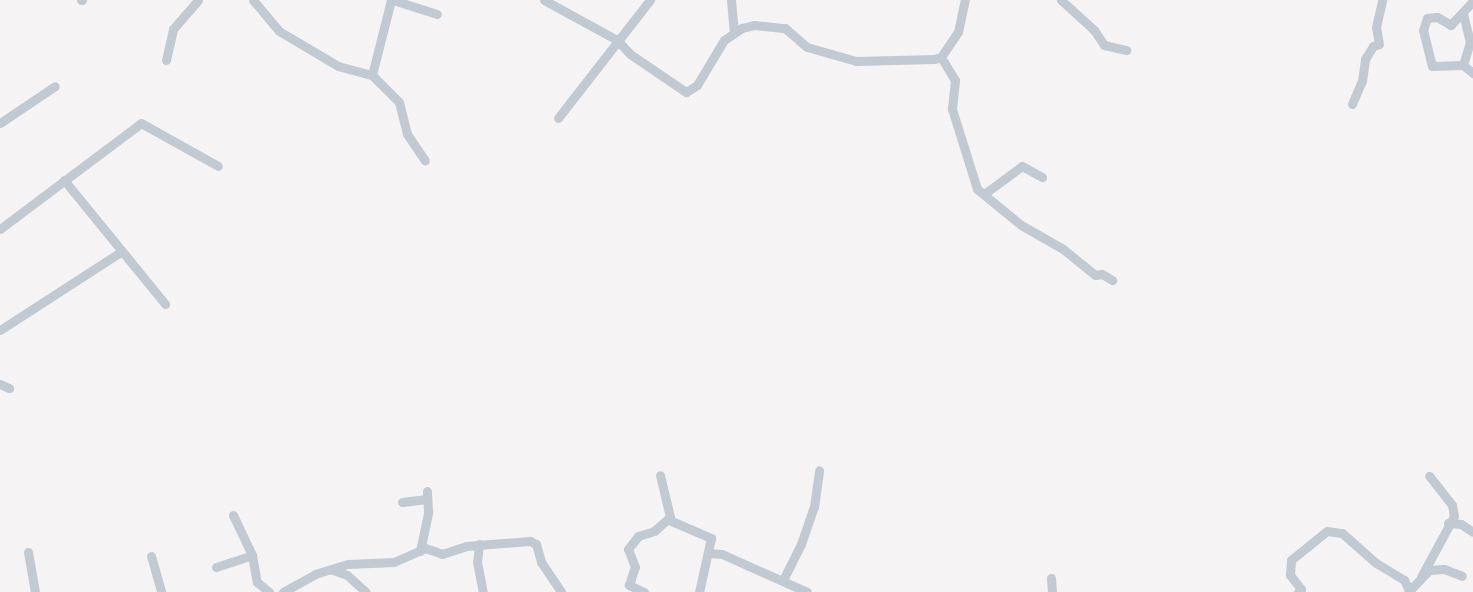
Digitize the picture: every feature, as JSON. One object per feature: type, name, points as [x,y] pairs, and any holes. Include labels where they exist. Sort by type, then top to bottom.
[{"type":"street","points":[[166,60],[173,28],[198,0]]},
{"type":"street","points":[[253,0],[279,31],[338,66],[372,75],[399,102],[406,134],[425,161]]},
{"type":"street","points":[[372,75],[392,0],[437,14]]},
{"type":"street","points":[[544,0],[617,39],[630,54],[686,92],[697,86],[713,53],[734,32],[754,25],[785,28],[807,47],[856,61],[924,61],[941,57],[960,26],[965,0]]},
{"type":"street","points":[[558,118],[617,39],[650,0]]},
{"type":"street","points":[[723,0],[731,0],[734,32]]},
{"type":"street","points":[[1061,0],[1094,30],[1104,45],[1126,50]]},
{"type":"street","points":[[1352,104],[1362,81],[1365,59],[1373,46],[1379,44],[1376,27],[1383,0]]},
{"type":"street","points":[[1473,1],[1451,25],[1437,17],[1427,18],[1423,30],[1432,66],[1463,65],[1473,73]]},
{"type":"street","points":[[1463,14],[1470,42],[1463,65]]},
{"type":"street","points":[[941,57],[952,72],[954,117],[974,182],[984,194],[1095,275],[1102,274],[1112,280]]},
{"type":"street","points":[[0,123],[55,86]]},
{"type":"street","points":[[0,229],[141,123],[218,166]]},
{"type":"street","points":[[984,194],[1022,166],[1042,177]]},
{"type":"street","points":[[64,180],[165,304]]},
{"type":"street","points":[[0,330],[122,251]]},
{"type":"street","points":[[783,580],[801,544],[814,507],[819,470]]},
{"type":"street","points":[[660,475],[669,520]]},
{"type":"street","points":[[1298,592],[1301,589],[1290,575],[1291,560],[1327,531],[1342,533],[1376,563],[1404,580],[1409,591],[1421,577],[1448,523],[1454,516],[1452,505],[1429,476]]},
{"type":"street","points":[[402,502],[426,495],[428,513],[420,551]]},
{"type":"street","points":[[233,515],[252,555],[257,582],[269,592]]},
{"type":"street","points":[[644,592],[629,585],[635,567],[628,549],[638,536],[669,520],[710,537],[709,553],[702,563],[699,592]]},
{"type":"street","points":[[1448,523],[1461,524],[1473,532]]},
{"type":"street","points":[[283,592],[306,578],[348,564],[381,565],[428,548],[444,554],[479,544],[530,541],[536,544],[541,562],[561,592]]},
{"type":"street","points":[[479,544],[477,562],[483,592]]},
{"type":"street","points":[[28,552],[35,592]]},
{"type":"street","points":[[709,553],[722,554],[807,592]]},
{"type":"street","points":[[216,567],[252,555]]},
{"type":"street","points":[[151,556],[161,592]]},
{"type":"street","points":[[347,575],[348,564]]},
{"type":"street","points":[[1421,577],[1437,569],[1462,576]]},
{"type":"street","points":[[333,570],[347,575],[366,592]]},
{"type":"street","points":[[1051,578],[1052,592]]}]
